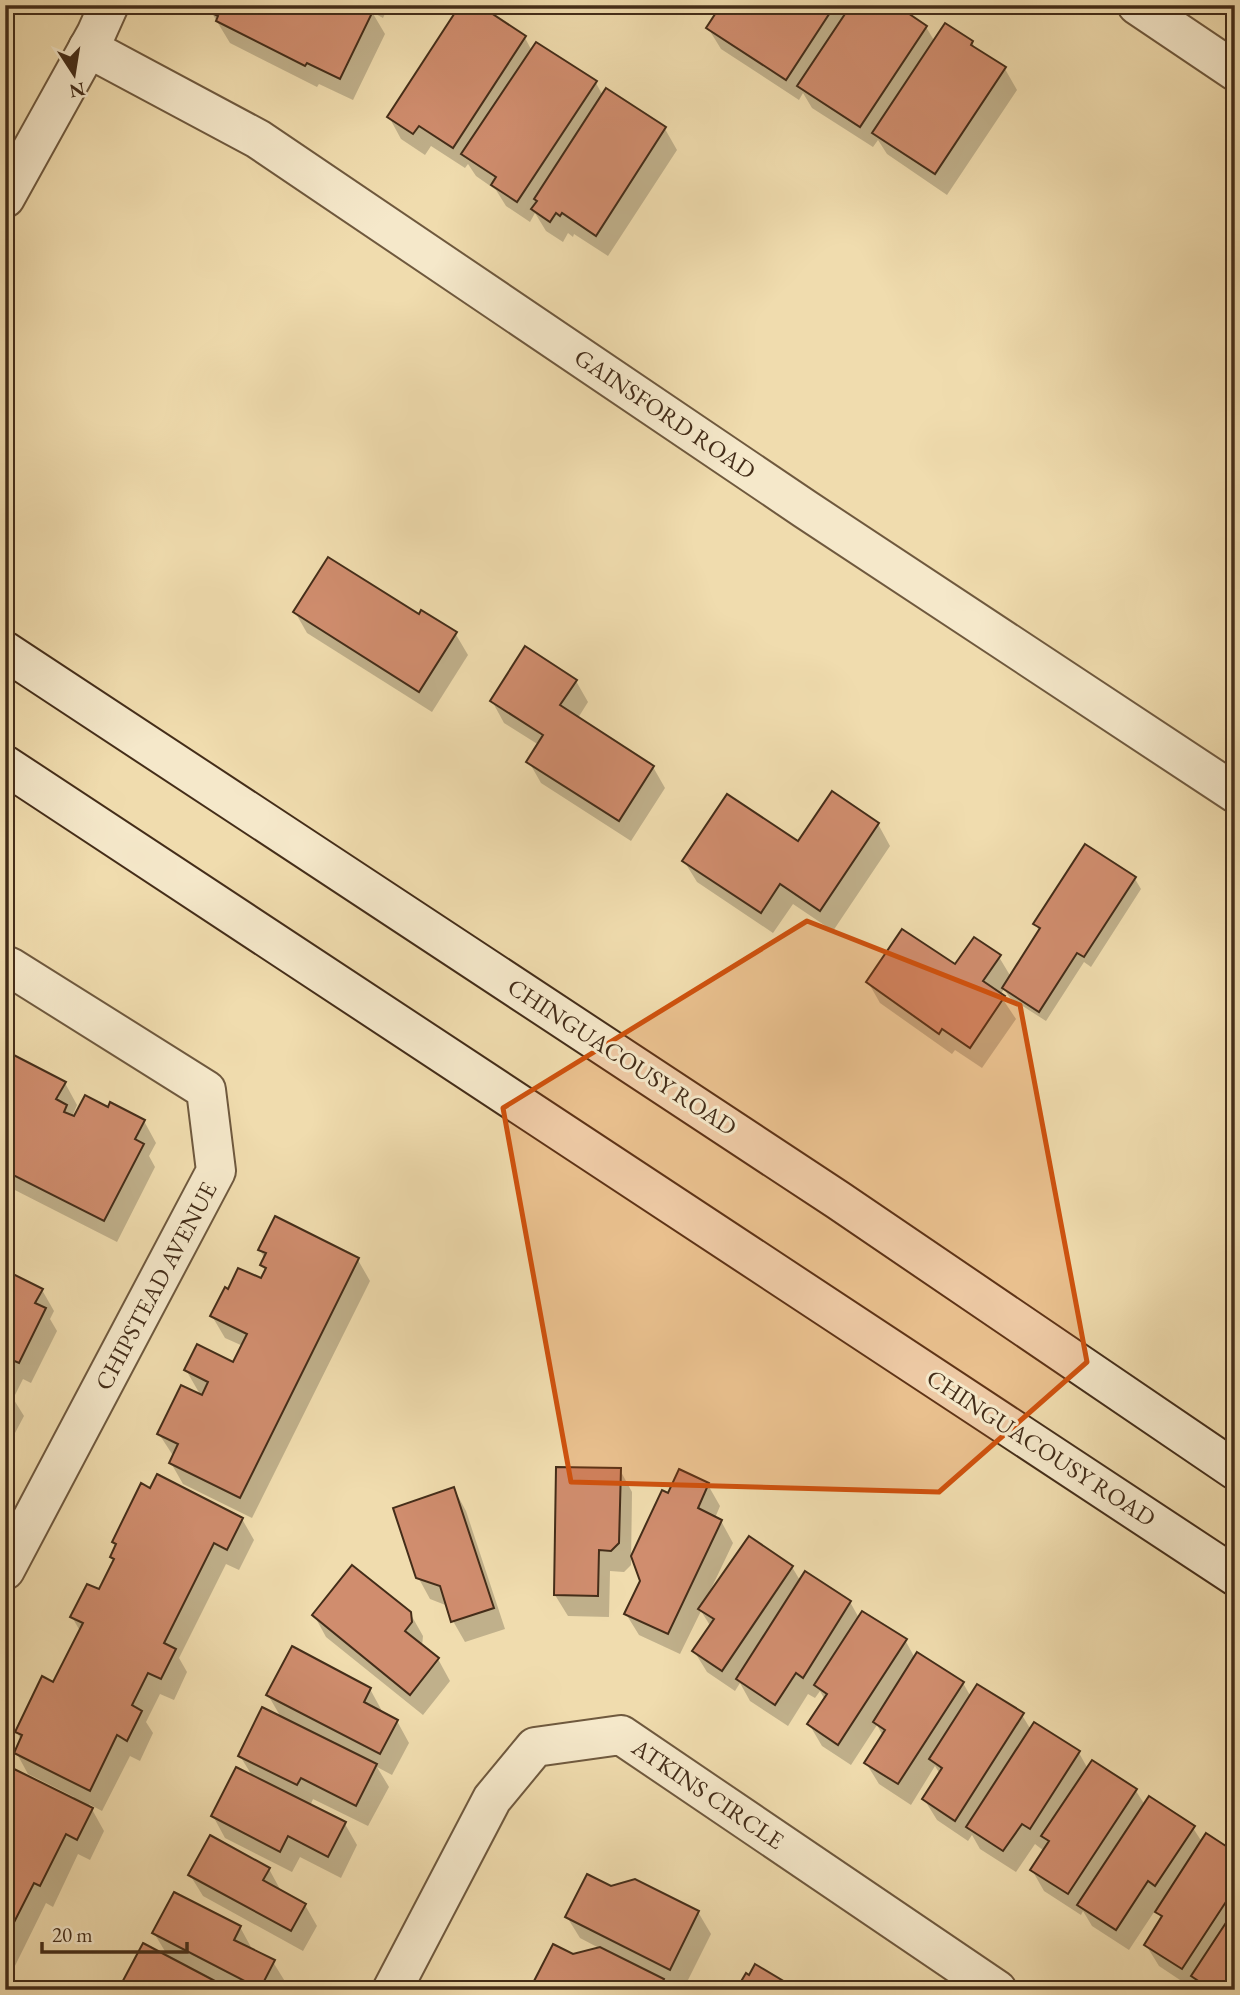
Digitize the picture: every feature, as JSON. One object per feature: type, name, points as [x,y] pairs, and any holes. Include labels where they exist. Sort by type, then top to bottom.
[{"type":"street","points":[[5,198],[109,5]]},
{"type":"street","points":[[1137,5],[1235,71]]},
{"type":"street","name":"GAINSFORD ROAD","points":[[88,48],[258,139],[805,509],[1235,793]]},
{"type":"street","name":"CHINGUACOUSY ROAD","points":[[5,651],[827,1192],[1235,1470]]},
{"type":"street","name":"CHINGUACOUSY ROAD","points":[[5,765],[1235,1576]]},
{"type":"street","name":"CHIPSTEAD AVENUE","points":[[5,967],[10,967],[206,1090],[216,1171],[5,1570]]},
{"type":"street","name":"ATKINS CIRCLE","points":[[392,1990],[492,1799],[535,1747],[621,1735],[997,1990]]},
{"type":"highlighted area","points":[[807,921],[1020,1005],[1087,1362],[939,1492],[571,1482],[503,1108]]},
{"type":"building","points":[[210,5],[362,5],[373,11],[340,79],[307,63],[305,66],[216,21],[218,16],[208,11]]},
{"type":"building","points":[[460,5],[479,5],[526,36],[453,148],[419,126],[413,134],[387,117]]},
{"type":"building","points":[[721,5],[835,5],[786,80],[706,28]]},
{"type":"building","points":[[851,5],[896,5],[927,26],[860,127],[797,86]]},
{"type":"building","points":[[945,23],[973,41],[971,45],[1006,67],[935,174],[872,133]]},
{"type":"building","points":[[536,42],[597,81],[517,202],[491,185],[496,177],[461,154]]},
{"type":"building","points":[[606,88],[666,127],[596,236],[562,213],[560,216],[556,213],[550,222],[531,209],[537,201],[534,199]]},
{"type":"building","points":[[328,557],[419,614],[421,610],[457,632],[419,692],[293,612]]},
{"type":"building","points":[[525,646],[577,680],[560,705],[654,766],[619,821],[526,762],[543,735],[490,701]]},
{"type":"building","points":[[832,791],[879,823],[820,911],[780,884],[761,913],[682,861],[727,794],[798,841]]},
{"type":"building","points":[[1085,844],[1136,877],[1084,957],[1077,953],[1039,1012],[1002,988],[1040,928],[1033,924]]},
{"type":"building","points":[[902,929],[955,964],[974,937],[1001,955],[983,981],[1005,996],[970,1048],[942,1029],[939,1034],[866,982]]},
{"type":"building","points":[[6,1051],[66,1082],[56,1099],[67,1105],[64,1112],[74,1116],[85,1095],[108,1107],[110,1102],[145,1120],[135,1139],[144,1144],[104,1221],[5,1171]]},
{"type":"building","points":[[275,1216],[359,1258],[240,1498],[169,1463],[178,1444],[157,1434],[181,1385],[202,1395],[208,1382],[184,1370],[197,1344],[233,1362],[247,1334],[210,1316],[238,1268],[261,1278],[266,1268],[260,1265],[266,1253],[258,1250]]},
{"type":"building","points":[[5,1270],[43,1289],[35,1303],[46,1308],[19,1363],[10,1359],[5,1369]]},
{"type":"building","points":[[556,1467],[621,1468],[619,1543],[611,1551],[599,1550],[598,1596],[554,1595]]},
{"type":"building","points":[[679,1469],[709,1483],[698,1508],[722,1520],[668,1634],[624,1614],[640,1581],[631,1556],[662,1490],[668,1493]]},
{"type":"building","points":[[157,1474],[243,1518],[227,1550],[214,1543],[164,1643],[176,1649],[161,1679],[148,1673],[132,1705],[142,1711],[127,1741],[117,1735],[90,1791],[14,1753],[22,1735],[15,1732],[42,1676],[53,1682],[83,1623],[70,1617],[87,1584],[99,1589],[114,1559],[110,1557],[116,1544],[112,1542],[141,1483],[150,1488]]},
{"type":"building","points":[[454,1487],[494,1608],[451,1622],[440,1586],[416,1578],[393,1508]]},
{"type":"building","points":[[749,1536],[793,1566],[722,1671],[692,1651],[714,1619],[698,1609]]},
{"type":"building","points":[[352,1565],[411,1612],[412,1622],[405,1631],[439,1658],[410,1695],[312,1615]]},
{"type":"building","points":[[805,1571],[851,1601],[803,1678],[796,1673],[775,1705],[736,1679]]},
{"type":"building","points":[[862,1611],[907,1639],[838,1745],[807,1724],[827,1694],[814,1685]]},
{"type":"building","points":[[292,1646],[371,1688],[364,1702],[398,1720],[380,1754],[266,1695]]},
{"type":"building","points":[[917,1652],[964,1682],[898,1784],[864,1763],[885,1730],[873,1722]]},
{"type":"building","points":[[977,1684],[1024,1713],[955,1821],[922,1799],[942,1768],[929,1759]]},
{"type":"building","points":[[262,1707],[377,1764],[356,1806],[301,1778],[297,1785],[238,1756]]},
{"type":"building","points":[[1034,1722],[1080,1751],[1030,1829],[1022,1824],[1003,1851],[966,1827]]},
{"type":"building","points":[[1092,1760],[1137,1789],[1068,1894],[1030,1870],[1049,1841],[1041,1836]]},
{"type":"building","points":[[10,1767],[93,1808],[77,1840],[66,1834],[40,1886],[34,1883],[5,1940],[5,1776]]},
{"type":"building","points":[[236,1767],[346,1822],[328,1857],[288,1836],[280,1852],[211,1816]]},
{"type":"building","points":[[1149,1796],[1195,1826],[1155,1886],[1148,1881],[1116,1930],[1077,1905]]},
{"type":"building","points":[[1206,1833],[1235,1852],[1235,1888],[1182,1969],[1144,1945],[1162,1916],[1155,1912]]},
{"type":"building","points":[[210,1835],[270,1868],[263,1880],[306,1904],[291,1931],[188,1875]]},
{"type":"building","points":[[587,1874],[611,1886],[635,1879],[699,1911],[670,1970],[565,1917]]},
{"type":"building","points":[[174,1892],[241,1926],[234,1940],[275,1960],[260,1989],[152,1933]]},
{"type":"building","points":[[1235,1909],[1235,1970],[1222,1990],[1212,1990],[1191,1976]]},
{"type":"building","points":[[143,1943],[232,1990],[118,1990]]},
{"type":"building","points":[[553,1944],[573,1954],[600,1947],[664,1979],[659,1990],[540,1990],[532,1985]]},
{"type":"building","points":[[755,1964],[795,1988],[794,1990],[736,1990]]}]
